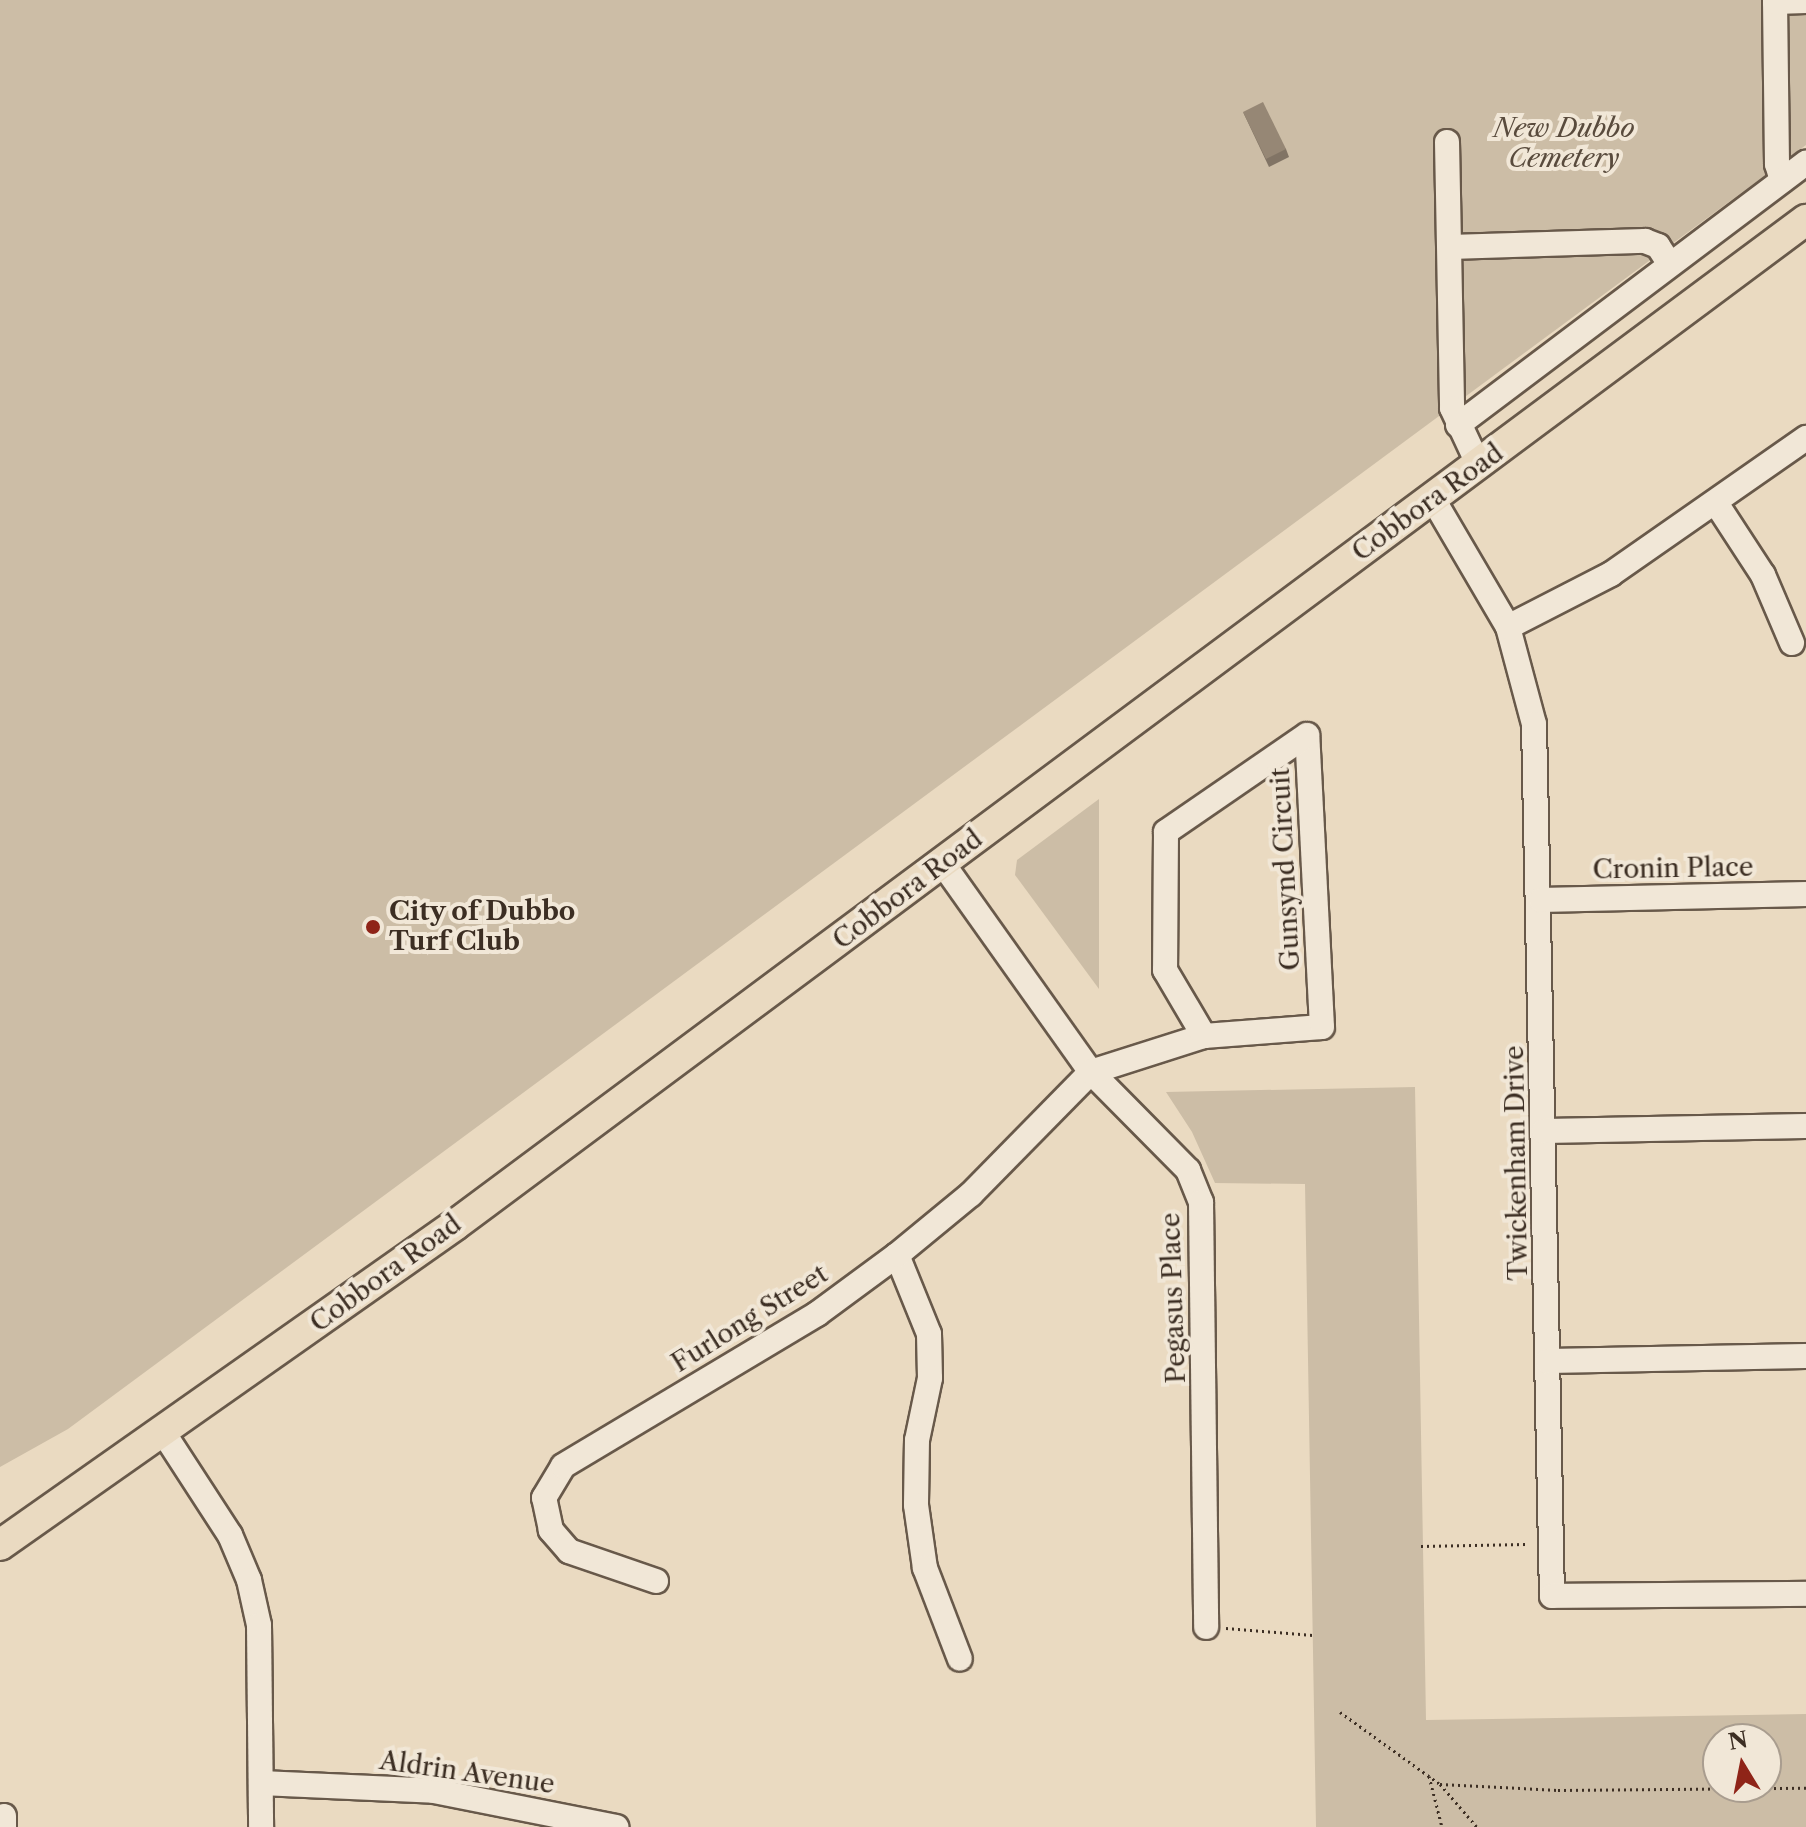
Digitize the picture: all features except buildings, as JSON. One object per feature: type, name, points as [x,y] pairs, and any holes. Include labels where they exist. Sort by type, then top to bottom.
[{"type":"main road","name":"Cobbora Road","points":[[0,1545],[443,1234],[1806,220]]},
{"type":"street","points":[[1782,180],[1777,164],[1775,1],[1806,1]]},
{"type":"street","points":[[1447,142],[1452,408],[1479,466]]},
{"type":"street","points":[[1458,425],[1669,263],[1806,163]]},
{"type":"street","points":[[1450,247],[1645,241],[1658,246],[1669,263]]},
{"type":"street","points":[[1508,627],[1611,574],[1806,438]]},
{"type":"street","name":"Twickenham Drive","points":[[1433,499],[1508,627],[1534,724],[1541,900],[1552,1596],[1806,1594]]},
{"type":"street","points":[[1716,503],[1763,575],[1792,643]]},
{"type":"street","name":"Gunsynd Circuit","points":[[1091,1072],[1204,1036],[1322,1027],[1307,735],[1166,832],[1165,970],[1204,1036]]},
{"type":"street","name":"Pegasus Place","points":[[943,864],[1091,1072],[1188,1170],[1201,1202],[1206,1627]]},
{"type":"street","name":"Cronin Place","points":[[1541,900],[1806,894]]},
{"type":"street","name":"Furlong Street","points":[[656,1581],[569,1551],[551,1530],[544,1498],[563,1466],[817,1314],[897,1255],[971,1194],[1091,1072]]},
{"type":"street","points":[[1544,1131],[1806,1126]]},
{"type":"street","points":[[897,1255],[929,1334],[930,1378],[917,1440],[916,1492],[925,1568],[960,1659]]},
{"type":"street","points":[[1548,1361],[1806,1356]]},
{"type":"street","points":[[163,1432],[230,1535],[249,1580],[259,1625],[261,1827]]},
{"type":"street","name":"Aldrin Avenue","points":[[261,1783],[434,1791],[616,1827]]},
{"type":"path","points":[[1421,1546],[1551,1544]]},
{"type":"path","points":[[1206,1627],[1313,1635]]},
{"type":"path","points":[[1340,1712],[1440,1784],[1477,1827]]},
{"type":"path","points":[[1429,1776],[1442,1827]]},
{"type":"path","points":[[1440,1784],[1558,1790],[1806,1788]]},
{"type":"green space","name":"City of Dubbo Turf Club","points":[[0,0],[1806,0],[1806,145],[68,1429],[0,1467]]},
{"type":"green space","points":[[1099,799],[1099,989],[1015,875],[1017,860]]},
{"type":"green space","points":[[1415,1087],[1426,1720],[1806,1714],[1806,1827],[1316,1827],[1305,1184],[1215,1183],[1192,1132],[1166,1092]]},
{"type":"place","name":"City of Dubbo Turf Club","points":[[373,927]]},
{"type":"park label","name":"New Dubbo Cemetery","points":[[1564,144]]}]
